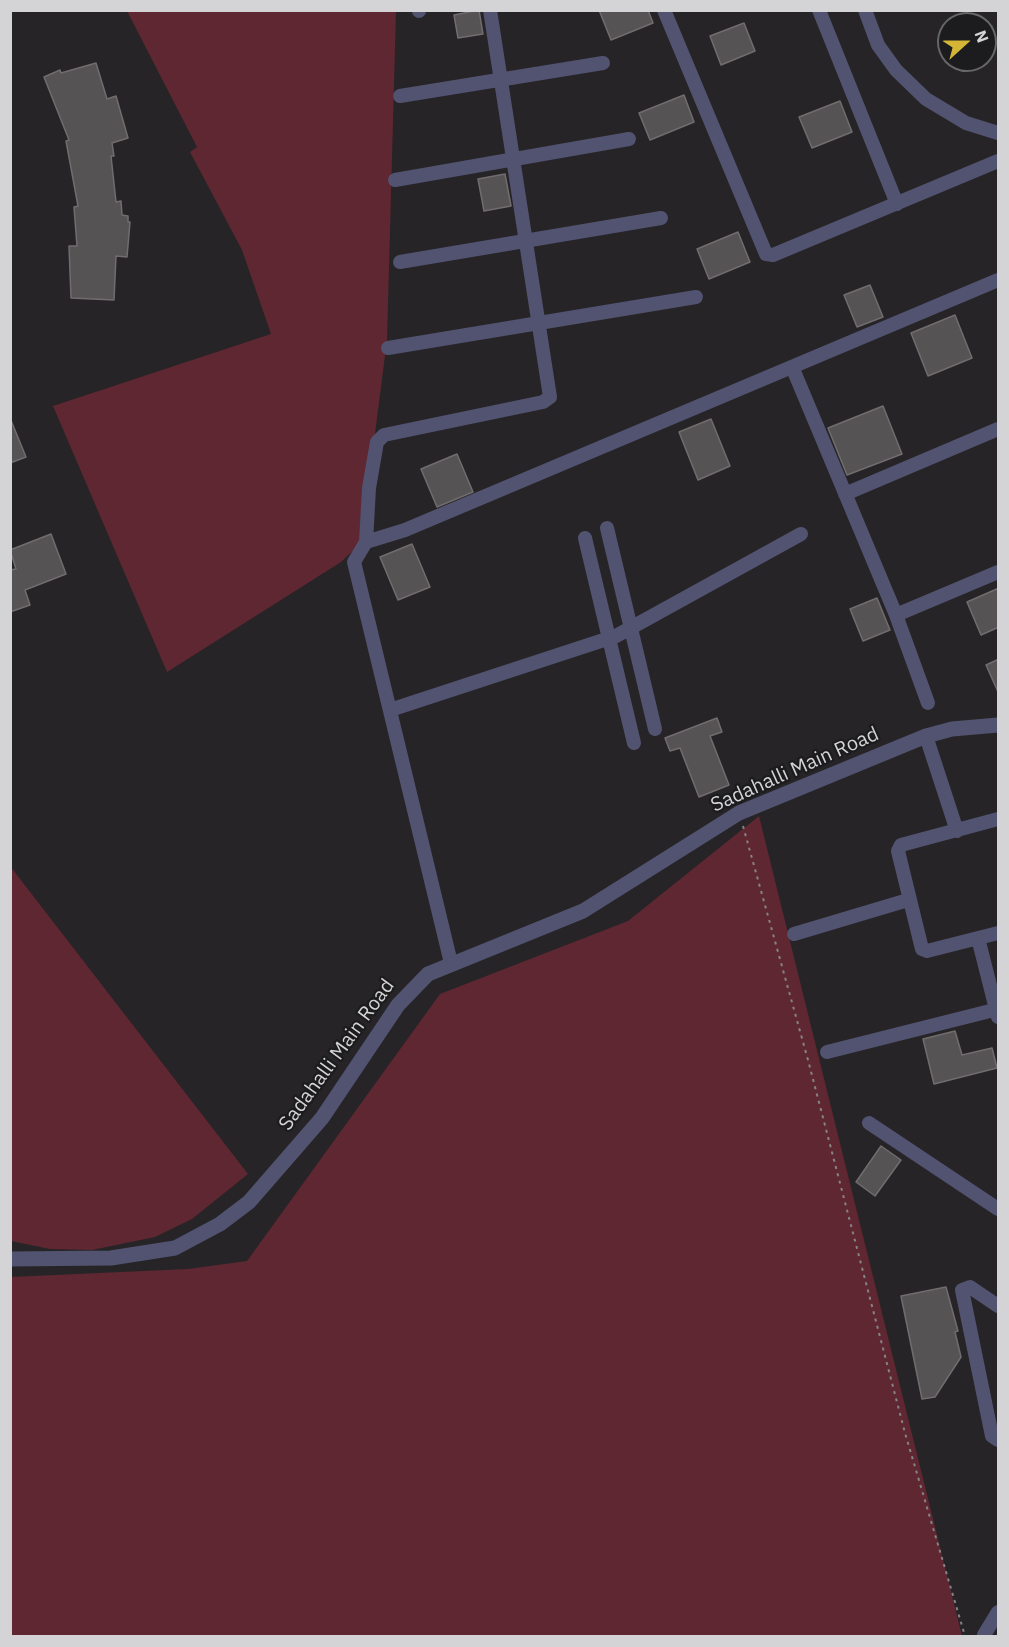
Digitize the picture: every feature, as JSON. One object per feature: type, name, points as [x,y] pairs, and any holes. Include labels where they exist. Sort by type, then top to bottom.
[{"type":"street","points":[[450,963],[354,562],[366,542],[369,488],[380,438],[390,433],[547,400],[551,393],[490,10]]},
{"type":"street","points":[[664,10],[764,253],[773,255],[999,161]]},
{"type":"street","points":[[819,10],[897,204]]},
{"type":"street","points":[[865,10],[878,45],[896,69],[926,99],[966,123],[999,133]]},
{"type":"street","points":[[400,96],[603,63]]},
{"type":"street","points":[[395,180],[629,139]]},
{"type":"street","points":[[400,262],[661,218]]},
{"type":"street","points":[[366,542],[405,530],[793,369],[999,280]]},
{"type":"street","points":[[388,348],[696,297]]},
{"type":"street","points":[[793,369],[896,615],[928,703]]},
{"type":"street","points":[[845,494],[999,429]]},
{"type":"street","points":[[607,528],[655,729]]},
{"type":"street","points":[[390,710],[609,638],[801,534]]},
{"type":"street","points":[[585,538],[634,743]]},
{"type":"street","points":[[896,615],[999,573]]},
{"type":"street","name":"Sadahalli Main Road","points":[[10,1259],[111,1258],[164,1250],[175,1248],[220,1224],[249,1202],[322,1118],[407,992],[428,974],[450,963],[583,911],[739,813],[926,736],[952,729],[999,725]]},
{"type":"street","points":[[926,736],[957,831]]},
{"type":"street","points":[[999,819],[898,848],[908,900],[924,950],[999,933]]},
{"type":"street","points":[[794,934],[908,900]]},
{"type":"street","points":[[827,1052],[998,1012],[978,938]]},
{"type":"street","points":[[869,1123],[999,1209]]},
{"type":"street","points":[[999,1306],[970,1287],[962,1290],[992,1436],[999,1440]]},
{"type":"street","points":[[984,1635],[999,1612]]},
{"type":"path","points":[[739,813],[808,1060],[905,1433],[965,1636]]},
{"type":"shaded area","points":[[127,11],[396,11],[387,340],[361,543],[341,562],[167,672],[53,406],[271,334],[242,250],[190,152],[197,147]]},
{"type":"shaded area","points":[[759,816],[962,1636],[11,1636],[10,1277],[188,1269],[247,1261],[440,994],[628,921]]},
{"type":"shaded area","points":[[10,866],[248,1174],[192,1219],[155,1237],[92,1250],[50,1249],[11,1241]]},
{"type":"building","points":[[479,10],[483,34],[458,38],[454,15]]},
{"type":"building","points":[[599,10],[648,10],[653,23],[611,40]]},
{"type":"building","points":[[744,23],[755,51],[721,65],[710,36]]},
{"type":"building","points":[[96,63],[107,99],[116,96],[128,138],[112,143],[114,156],[111,156],[116,202],[121,201],[122,215],[128,216],[128,222],[130,222],[127,257],[116,256],[114,300],[71,298],[69,246],[77,246],[74,207],[78,206],[66,141],[69,140],[44,77],[60,70],[61,73]]},
{"type":"building","points":[[684,95],[694,122],[650,140],[639,113]]},
{"type":"building","points":[[840,101],[852,132],[812,148],[799,117]]},
{"type":"building","points":[[505,174],[511,206],[484,211],[478,179]]},
{"type":"building","points":[[738,232],[750,262],[709,279],[697,249]]},
{"type":"building","points":[[870,285],[883,317],[857,327],[844,295]]},
{"type":"building","points":[[955,315],[972,358],[928,376],[911,333]]},
{"type":"building","points":[[883,406],[902,454],[847,475],[828,428]]},
{"type":"building","points":[[10,418],[26,457],[10,463]]},
{"type":"building","points":[[711,419],[730,466],[698,480],[679,432]]},
{"type":"building","points":[[457,454],[473,492],[437,507],[421,469]]},
{"type":"building","points":[[51,534],[66,574],[25,590],[30,605],[10,612],[10,570],[16,569],[10,550]]},
{"type":"building","points":[[412,544],[430,587],[398,600],[380,557]]},
{"type":"building","points":[[999,588],[999,627],[981,635],[967,602]]},
{"type":"building","points":[[877,598],[890,630],[863,641],[850,609]]},
{"type":"building","points":[[999,659],[999,694],[986,665]]},
{"type":"building","points":[[717,718],[722,732],[710,736],[729,785],[699,797],[680,748],[670,751],[665,738]]},
{"type":"building","points":[[955,1031],[962,1055],[992,1048],[997,1068],[934,1084],[923,1039]]},
{"type":"building","points":[[881,1146],[901,1160],[875,1196],[856,1182]]},
{"type":"building","points":[[946,1287],[958,1331],[955,1332],[961,1357],[935,1397],[922,1399],[901,1296]]}]
